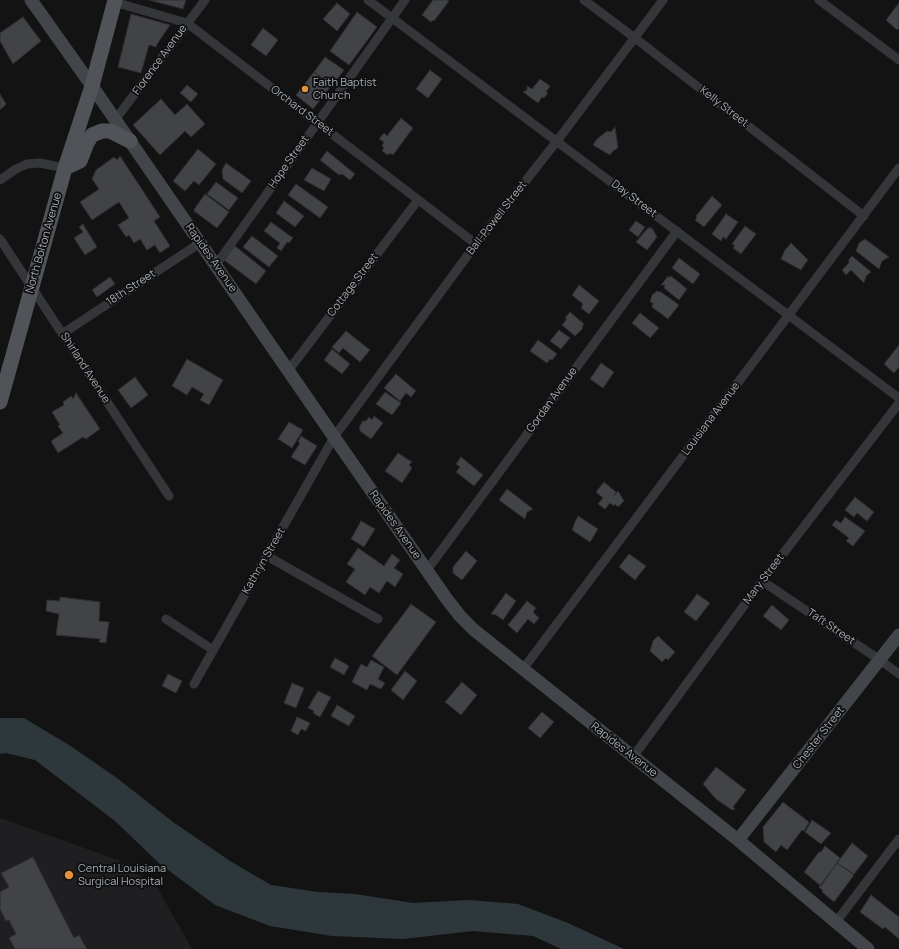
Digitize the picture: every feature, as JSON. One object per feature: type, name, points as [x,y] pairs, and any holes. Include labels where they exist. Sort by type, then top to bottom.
[{"type":"main road","name":"Rapides Avenue","points":[[31,0],[460,616],[474,630],[738,840],[868,949]]},
{"type":"main road","name":"North Bolton Avenue","points":[[0,402],[65,168],[92,86],[114,1]]},
{"type":"main road","points":[[65,168],[80,161],[92,135],[102,131],[110,132],[130,141]]},
{"type":"main road","name":"Chester Street","points":[[738,840],[899,636]]},
{"type":"street","name":"Florence Avenue","points":[[115,120],[205,0]]},
{"type":"street","name":"Day Street","points":[[368,0],[899,398]]},
{"type":"street","name":"Hope Street","points":[[216,265],[405,0]]},
{"type":"street","name":"Kelly Street","points":[[584,0],[864,216]]},
{"type":"street","name":"Ball-Powell Street","points":[[334,437],[476,244],[557,141],[663,0]]},
{"type":"street","points":[[819,0],[899,60]]},
{"type":"street","name":"Orchard Street","points":[[114,1],[187,23],[476,244]]},
{"type":"street","points":[[0,180],[16,169],[28,164],[40,163],[65,168]]},
{"type":"street","name":"Louisiana Avenue","points":[[523,669],[899,168]]},
{"type":"street","name":"Cottage Street","points":[[288,371],[418,200]]},
{"type":"street","name":"Gordan Avenue","points":[[427,570],[677,231]]},
{"type":"street","name":"Shirland Avenue","points":[[0,240],[169,496]]},
{"type":"street","name":"18th Street","points":[[62,334],[200,243]]},
{"type":"street","name":"Mary Street","points":[[632,757],[762,581],[899,403]]},
{"type":"street","name":"Kathryn Street","points":[[194,684],[334,437]]},
{"type":"street","points":[[267,556],[378,618]]},
{"type":"street","name":"Taft Street","points":[[762,581],[899,674]]},
{"type":"street","points":[[166,619],[213,650]]},
{"type":"street","points":[[836,922],[899,839]]},
{"type":"shaded area","points":[[0,718],[24,718],[69,745],[117,778],[173,822],[230,861],[271,885],[318,892],[355,894],[413,903],[468,900],[518,904],[568,923],[624,949],[561,949],[533,936],[473,931],[403,939],[332,936],[270,926],[215,905],[160,864],[115,821],[35,760],[6,753],[0,754]]},
{"type":"shaded area","name":"Central Louisiana Surgical Hospital","points":[[0,818],[118,860],[158,889],[192,949],[0,949]]},
{"type":"building","points":[[149,0],[186,0],[183,9]]},
{"type":"building","points":[[433,0],[449,1],[434,21],[433,20],[431,22],[422,15]]},
{"type":"building","points":[[337,3],[350,14],[337,31],[323,19]]},
{"type":"building","points":[[899,3],[899,28],[897,30],[886,20]]},
{"type":"building","points":[[357,12],[377,27],[349,65],[330,51]]},
{"type":"building","points":[[131,14],[170,25],[156,47],[149,45],[141,73],[118,67]]},
{"type":"building","points":[[23,17],[41,41],[13,64],[0,41],[0,33]]},
{"type":"building","points":[[263,28],[278,40],[266,56],[251,45]]},
{"type":"building","points":[[325,57],[344,70],[333,85],[314,72]]},
{"type":"building","points":[[430,70],[442,79],[428,98],[416,89]]},
{"type":"building","points":[[314,72],[331,86],[313,109],[296,95]]},
{"type":"building","points":[[540,79],[550,86],[546,92],[548,93],[544,98],[542,97],[538,103],[523,92],[527,90],[527,86],[532,89]]},
{"type":"building","points":[[187,85],[198,94],[191,102],[180,93]]},
{"type":"building","points":[[0,94],[6,104],[0,110]]},
{"type":"building","points":[[161,99],[175,115],[187,104],[205,124],[191,137],[185,131],[160,155],[133,125]]},
{"type":"building","points":[[401,118],[413,128],[393,155],[390,153],[388,155],[382,151],[384,148],[382,146],[384,142],[379,139],[384,133],[387,136]]},
{"type":"building","points":[[615,127],[618,148],[610,155],[593,145],[597,139],[607,131],[611,132]]},
{"type":"building","points":[[198,149],[216,164],[199,185],[194,181],[185,191],[173,181]]},
{"type":"building","points":[[327,151],[355,174],[350,180],[342,174],[339,175],[320,160]]},
{"type":"building","points":[[120,156],[160,217],[154,221],[170,246],[160,253],[155,245],[147,250],[140,239],[134,243],[129,235],[126,237],[118,225],[129,218],[119,202],[92,220],[80,202],[99,189],[92,179],[96,170],[114,157],[117,160]]},
{"type":"building","points":[[226,163],[251,181],[242,193],[223,179],[222,170]]},
{"type":"building","points":[[312,168],[331,179],[324,191],[304,180]]},
{"type":"building","points":[[216,182],[238,198],[229,210],[207,194]]},
{"type":"building","points":[[296,184],[328,207],[320,218],[288,195]]},
{"type":"building","points":[[205,194],[229,212],[217,228],[194,211]]},
{"type":"building","points":[[712,196],[722,205],[704,227],[695,220],[697,218],[696,216]]},
{"type":"building","points":[[284,201],[304,216],[295,227],[276,213]]},
{"type":"building","points":[[726,214],[738,222],[726,239],[723,237],[721,241],[712,234]]},
{"type":"building","points":[[636,221],[645,227],[638,237],[629,230]]},
{"type":"building","points":[[271,222],[293,238],[289,243],[287,242],[281,251],[277,248],[280,243],[264,231]]},
{"type":"building","points":[[83,224],[97,247],[85,255],[74,238],[83,232],[79,227]]},
{"type":"building","points":[[745,226],[756,234],[741,254],[733,248],[735,246],[732,244]]},
{"type":"building","points":[[648,228],[652,228],[657,237],[647,250],[636,242]]},
{"type":"building","points":[[252,236],[278,256],[269,267],[243,247]]},
{"type":"building","points":[[865,239],[889,257],[882,261],[879,269],[856,251],[859,243]]},
{"type":"building","points":[[791,243],[808,260],[801,270],[781,259],[785,250]]},
{"type":"building","points":[[235,246],[266,271],[256,284],[224,260]]},
{"type":"building","points":[[852,256],[871,272],[866,276],[864,283],[851,270],[846,275],[842,270],[849,263],[849,259]]},
{"type":"building","points":[[679,258],[700,274],[693,284],[672,268]]},
{"type":"building","points":[[668,276],[669,278],[671,276],[687,289],[679,300],[664,288],[665,285],[661,285]]},
{"type":"building","points":[[110,277],[115,284],[97,297],[92,290]]},
{"type":"building","points":[[579,285],[599,301],[589,314],[581,308],[583,304],[572,295]]},
{"type":"building","points":[[657,291],[661,292],[679,305],[668,319],[652,307],[653,303],[650,302],[652,295]]},
{"type":"building","points":[[570,312],[584,324],[582,327],[583,328],[575,336],[562,325]]},
{"type":"building","points":[[640,313],[659,328],[650,338],[632,323]]},
{"type":"building","points":[[559,330],[570,338],[561,349],[550,341]]},
{"type":"building","points":[[346,331],[370,350],[360,362],[343,348],[339,353],[332,347]]},
{"type":"building","points":[[538,340],[557,354],[547,363],[530,351]]},
{"type":"building","points":[[899,345],[899,367],[894,373],[884,364]]},
{"type":"building","points":[[332,349],[350,364],[342,374],[324,360]]},
{"type":"building","points":[[187,359],[223,380],[209,405],[200,400],[204,394],[192,387],[187,395],[172,386]]},
{"type":"building","points":[[601,363],[614,372],[603,388],[590,379]]},
{"type":"building","points":[[396,374],[416,391],[411,397],[406,393],[400,401],[384,388]]},
{"type":"building","points":[[135,377],[148,395],[131,408],[118,390]]},
{"type":"building","points":[[385,392],[401,403],[392,415],[376,404]]},
{"type":"building","points":[[76,393],[100,429],[86,439],[83,437],[58,453],[51,441],[63,433],[52,412],[64,405],[63,402],[71,396],[73,399]]},
{"type":"building","points":[[374,416],[383,423],[371,439],[360,431],[359,427],[363,421],[366,421],[369,417],[372,420]]},
{"type":"building","points":[[289,422],[303,430],[292,448],[278,439]]},
{"type":"building","points":[[301,436],[317,446],[305,465],[291,457],[300,443],[298,442]]},
{"type":"building","points":[[398,453],[412,462],[409,465],[412,468],[402,483],[385,471]]},
{"type":"building","points":[[461,457],[483,475],[474,486],[456,472],[460,467],[456,464]]},
{"type":"building","points":[[604,482],[616,492],[614,496],[618,491],[624,501],[618,507],[615,504],[614,506],[610,503],[605,509],[598,504],[603,498],[596,492]]},
{"type":"building","points":[[507,489],[533,509],[527,512],[525,519],[499,500]]},
{"type":"building","points":[[855,497],[874,512],[867,521],[857,513],[854,517],[845,510]]},
{"type":"building","points":[[578,516],[598,529],[590,542],[572,530]]},
{"type":"building","points":[[845,517],[865,531],[853,546],[846,541],[849,538],[832,525],[836,520],[841,523]]},
{"type":"building","points":[[361,521],[375,529],[364,547],[351,539]]},
{"type":"building","points":[[358,548],[384,566],[392,554],[400,560],[394,568],[403,574],[395,587],[387,581],[379,593],[370,587],[365,595],[346,582],[355,569],[347,564]]},
{"type":"building","points":[[466,551],[477,561],[462,580],[453,573],[453,567]]},
{"type":"building","points":[[629,554],[646,566],[635,580],[619,567]]},
{"type":"building","points":[[506,593],[516,601],[503,620],[496,615],[491,614]]},
{"type":"building","points":[[697,594],[710,603],[696,621],[684,612]]},
{"type":"building","points":[[60,597],[100,602],[99,621],[109,622],[106,643],[99,642],[100,639],[56,635],[59,614],[46,611],[47,600],[60,601]]},
{"type":"building","points":[[527,601],[536,608],[533,612],[539,618],[534,624],[528,619],[517,633],[508,625]]},
{"type":"building","points":[[411,604],[436,622],[397,675],[372,656]]},
{"type":"building","points":[[772,605],[789,620],[781,630],[763,616]]},
{"type":"building","points":[[658,636],[675,652],[668,660],[666,658],[662,662],[650,651],[653,641]]},
{"type":"building","points":[[335,658],[349,666],[344,675],[330,667]]},
{"type":"building","points":[[371,660],[384,667],[378,679],[385,683],[381,689],[370,684],[367,690],[352,682],[361,664],[367,667]]},
{"type":"building","points":[[405,671],[417,681],[403,700],[391,690]]},
{"type":"building","points":[[168,674],[182,681],[176,693],[162,686]]},
{"type":"building","points":[[462,682],[477,695],[461,715],[445,702]]},
{"type":"building","points":[[292,683],[304,688],[296,708],[284,703]]},
{"type":"building","points":[[318,691],[331,697],[320,717],[308,708]]},
{"type":"building","points":[[337,705],[355,716],[349,726],[331,716]]},
{"type":"building","points":[[542,712],[554,722],[540,738],[528,728]]},
{"type":"building","points":[[297,717],[310,723],[306,731],[301,729],[298,735],[291,731]]},
{"type":"building","points":[[716,767],[746,790],[733,807],[735,809],[732,810],[716,799],[703,784]]},
{"type":"building","points":[[783,802],[809,822],[804,831],[802,830],[787,850],[781,845],[776,852],[764,842],[763,827]]},
{"type":"building","points":[[812,820],[831,833],[821,844],[805,832]]},
{"type":"building","points":[[852,843],[868,856],[854,874],[837,863]]},
{"type":"building","points":[[825,846],[840,858],[821,886],[804,872]]},
{"type":"building","points":[[33,857],[74,938],[79,935],[87,949],[15,949],[9,938],[16,934],[9,920],[6,921],[0,909],[0,892],[9,887],[1,873]]},
{"type":"building","points":[[837,863],[854,875],[834,902],[822,892],[823,891],[819,887]]},
{"type":"building","points":[[871,895],[899,917],[899,939],[885,927],[883,929],[860,912]]},
{"type":"place","name":"Faith Baptist Church","points":[[305,89]]},
{"type":"place","name":"Central Louisiana Surgical Hospital","points":[[69,875]]}]
